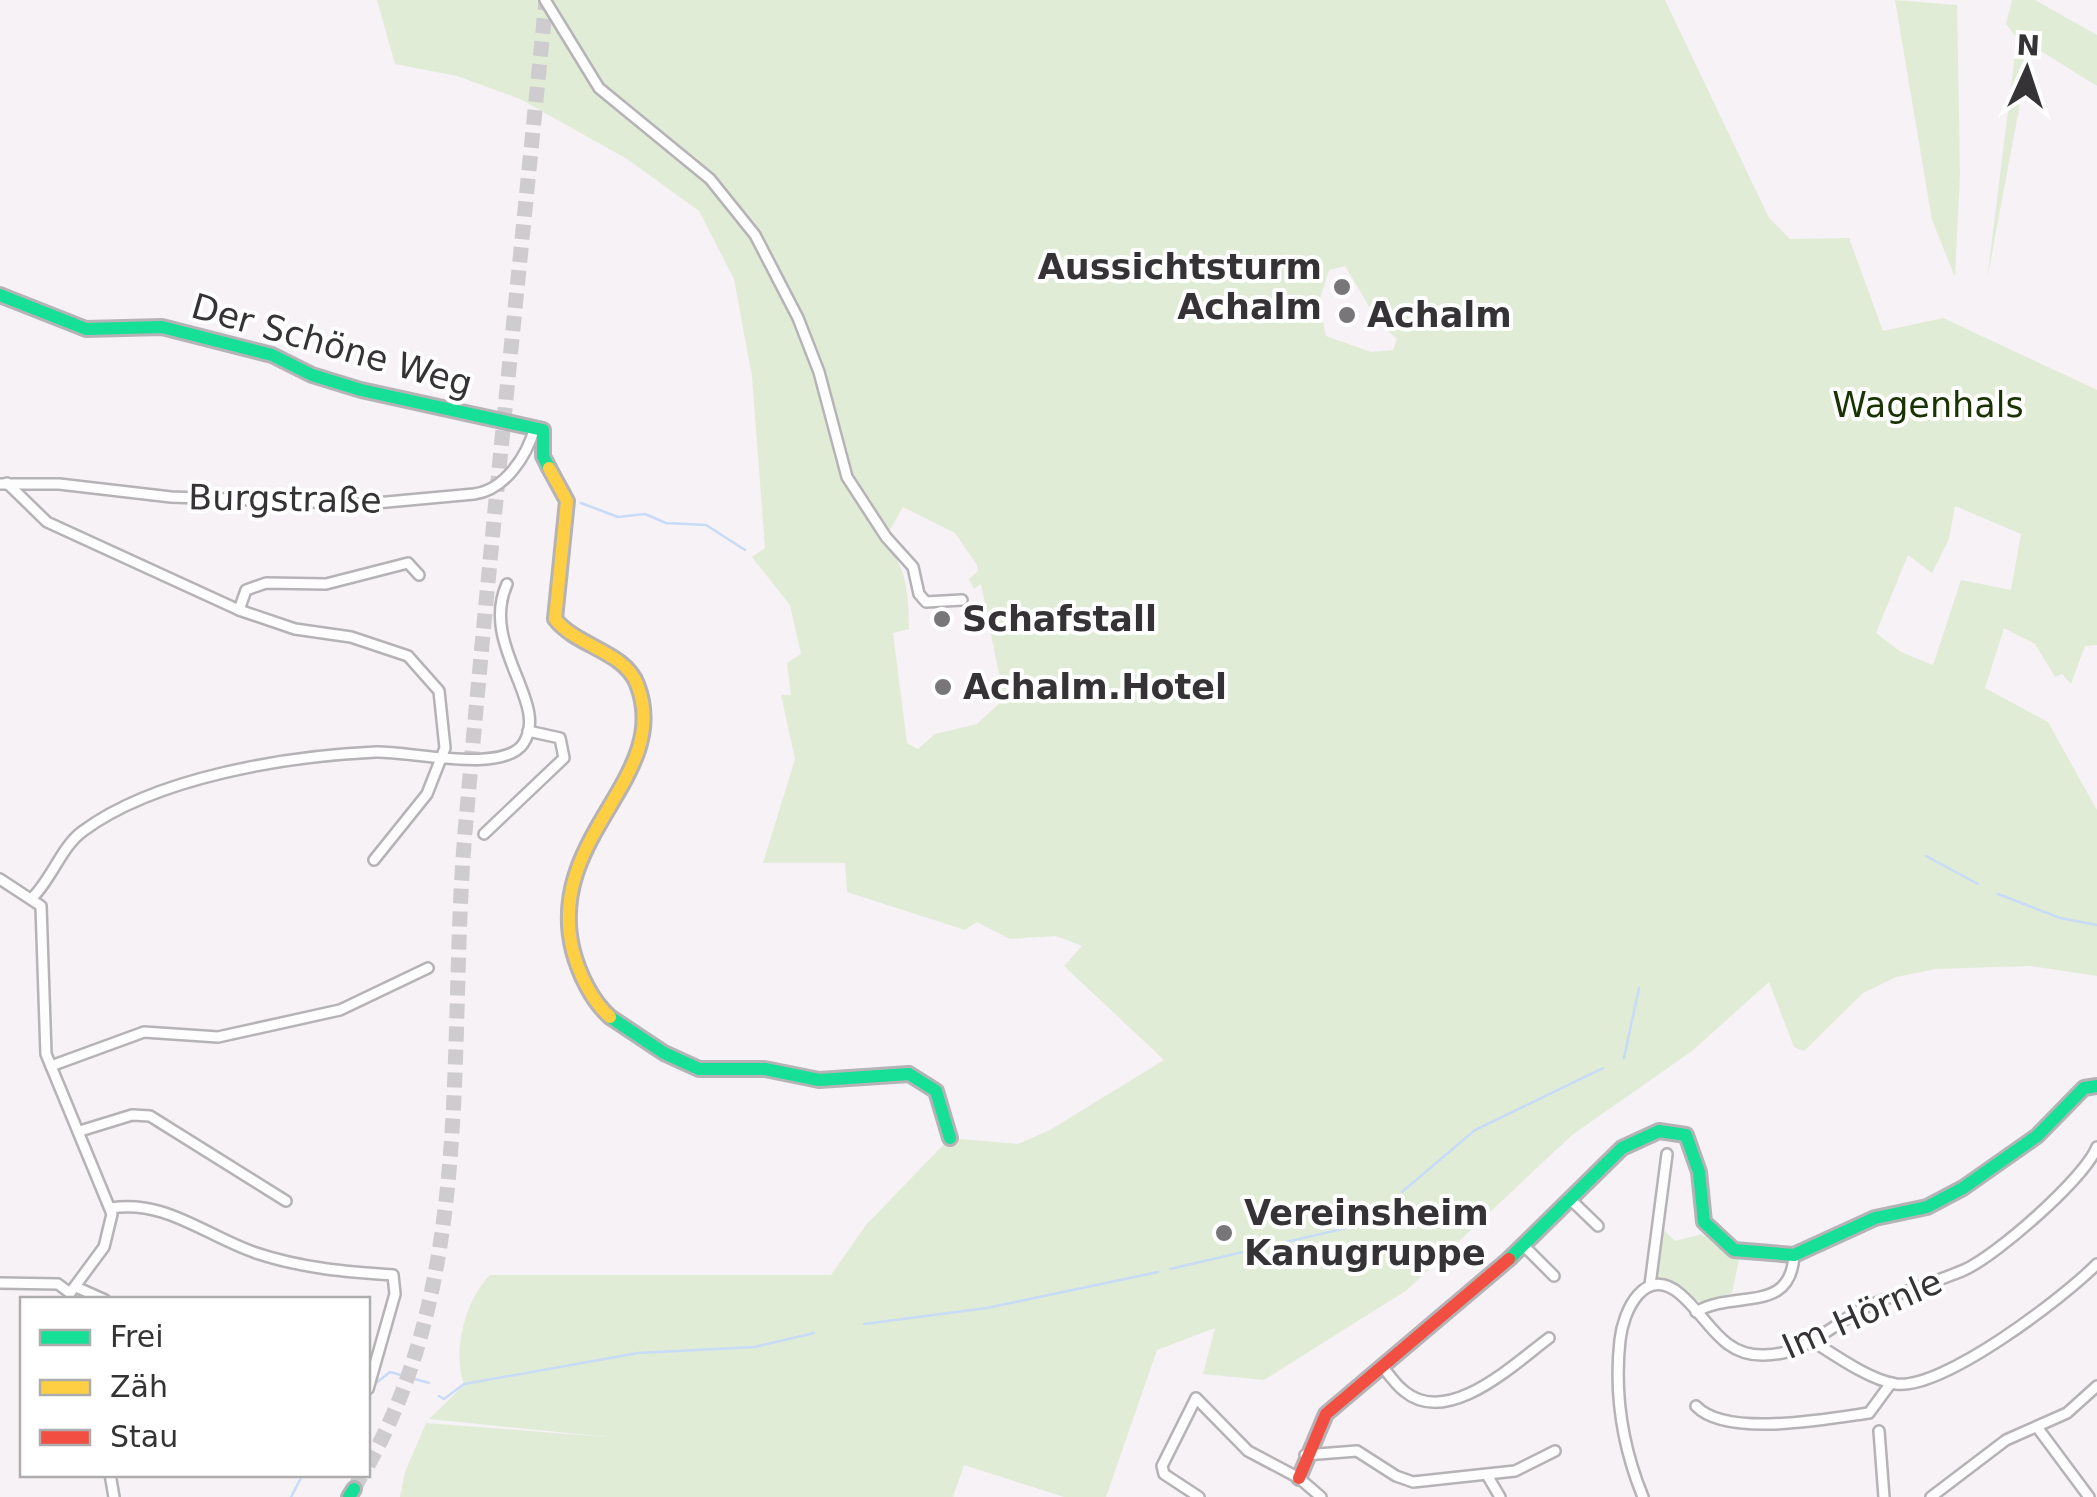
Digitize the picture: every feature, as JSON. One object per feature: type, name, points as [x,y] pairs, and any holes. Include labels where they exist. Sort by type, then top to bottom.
[{"type":"street","points":[[545,0],[598,88],[710,179],[755,235],[820,372],[848,477],[858,498],[912,567],[919,594],[926,602],[962,600]]},
{"type":"street","name":"Der Schöne Weg","points":[[0,295],[86,329],[162,327],[272,354],[312,374],[361,390],[433,405],[460,415],[534,427]]},
{"type":"street","points":[[534,427],[543,430],[542,456],[566,501],[554,619],[568,636],[626,664],[641,693],[642,735],[636,765],[624,790],[585,844],[569,920],[571,955],[600,1006],[681,1062],[703,1070],[772,1069],[819,1080],[885,1071],[919,1076],[944,1104],[950,1138]]},
{"type":"street","name":"Burgstraße","points":[[4,483],[171,497],[365,504],[474,494],[488,492],[506,478],[534,427]]},
{"type":"street","points":[[4,483],[15,486],[47,522],[239,610],[295,629],[351,637],[408,656],[440,690],[446,727],[444,756],[428,794],[374,860]]},
{"type":"street","points":[[239,610],[246,590],[266,583],[326,584],[408,562],[419,574]]},
{"type":"street","points":[[33,897],[80,833],[172,789],[322,757],[392,752],[501,758],[523,744],[528,731],[525,697],[497,625],[507,584]]},
{"type":"street","points":[[484,834],[564,758],[560,738],[528,731]]},
{"type":"street","points":[[0,879],[33,897],[41,906],[46,1049],[111,1208],[107,1241],[72,1293],[58,1284],[0,1283]]},
{"type":"street","points":[[50,1066],[144,1032],[218,1037],[331,1012],[428,968]]},
{"type":"street","points":[[397,981],[404,993]]},
{"type":"street","points":[[1300,1478],[1305,1456],[1326,1414],[1524,1246],[1622,1148],[1658,1130],[1686,1135],[1700,1172],[1704,1222],[1734,1250],[1794,1255],[1875,1218],[1926,1206],[1963,1188],[2037,1136],[2084,1088],[2097,1086]]},
{"type":"street","points":[[80,1131],[132,1115],[150,1116],[286,1201]]},
{"type":"street","name":"Im Hörnle","points":[[1650,1285],[1678,1292],[1713,1333],[1747,1353],[1777,1355],[1814,1342],[1862,1309],[1966,1269],[2068,1187],[2097,1147]]},
{"type":"street","points":[[1643,1497],[1624,1440],[1618,1354],[1626,1309],[1635,1295],[1650,1285],[1667,1154]]},
{"type":"street","points":[[251,1182],[258,1170]]},
{"type":"street","points":[[1569,1198],[1598,1226]]},
{"type":"street","points":[[111,1208],[155,1207],[228,1242],[289,1262],[393,1275],[395,1294],[370,1381]]},
{"type":"street","points":[[1524,1246],[1554,1276]]},
{"type":"street","points":[[1696,1312],[1716,1301],[1776,1295],[1788,1284],[1794,1255]]},
{"type":"street","points":[[1814,1342],[1891,1384],[1908,1384],[1951,1368],[1991,1345],[2074,1286],[2097,1264]]},
{"type":"street","points":[[1383,1367],[1405,1393],[1431,1404],[1456,1399],[1474,1389],[1548,1338]]},
{"type":"street","points":[[1696,1406],[1724,1422],[1833,1418],[1869,1413],[1891,1384]]},
{"type":"street","points":[[1932,1497],[2006,1440],[2067,1413],[2097,1386]]},
{"type":"street","points":[[1199,1497],[1164,1474],[1162,1466],[1196,1398],[1248,1451],[1300,1478],[1318,1496]]},
{"type":"street","points":[[2036,1427],[2089,1497]]},
{"type":"street","points":[[1878,1431],[1884,1497]]},
{"type":"street","points":[[1305,1456],[1356,1451],[1413,1482],[1514,1471],[1555,1451]]},
{"type":"street","points":[[1487,1475],[1500,1497]]},
{"type":"green space","name":"Wagenhals","points":[[377,0],[1665,0],[1769,218],[1790,239],[1849,238],[1883,331],[1943,318],[2097,390],[2097,645],[2085,646],[2071,684],[2062,674],[2055,677],[2035,644],[2004,628],[1985,688],[2048,722],[2097,810],[2097,976],[2031,966],[1936,969],[1896,977],[1863,993],[1804,1051],[1794,1047],[1769,982],[1692,1051],[1572,1135],[1407,1290],[1264,1380],[1203,1374],[1215,1328],[1157,1350],[1106,1497],[1064,1497],[964,1465],[953,1497],[400,1497],[405,1472],[426,1423],[607,1437],[429,1419],[464,1385],[459,1357],[463,1327],[474,1298],[490,1275],[831,1275],[866,1225],[950,1138],[1018,1144],[1050,1130],[1164,1060],[1064,966],[1082,946],[1056,936],[1010,939],[977,922],[965,930],[847,892],[845,863],[763,863],[795,759],[781,695],[791,695],[787,663],[801,654],[790,605],[752,557],[765,548],[752,377],[734,279],[699,211],[627,159],[520,99],[457,76],[395,64]],"holes":[[[1345,266],[1379,323],[1397,339],[1393,350],[1371,352],[1326,336],[1319,302],[1329,270]],[[1955,506],[2021,534],[2011,590],[1961,580],[1933,665],[1901,652],[1876,633],[1908,555],[1932,573],[1949,539]],[[903,507],[955,533],[977,565],[978,571],[969,579],[974,589],[981,584],[1004,699],[977,724],[935,734],[918,749],[907,743],[893,633],[909,629],[905,582],[897,561],[882,544]]]},
{"type":"green space","points":[[1895,0],[1957,5],[1960,173],[1955,277],[1932,220]]},
{"type":"green space","points":[[2012,0],[2035,0],[2097,35],[2097,86],[2031,45],[1987,280],[2017,38],[2006,24]]},
{"type":"green space","points":[[1661,1227],[1675,1241],[1702,1234],[1739,1260],[1732,1293],[1701,1302],[1654,1279]]},
{"type":"waterway","points":[[581,503],[618,517],[645,514],[666,523],[706,525],[745,550]]},
{"type":"waterway","points":[[1926,856],[1978,884]]},
{"type":"waterway","points":[[1998,894],[2060,918],[2097,925]]},
{"type":"waterway","points":[[1624,1058],[1639,988]]},
{"type":"waterway","points":[[1402,1192],[1475,1130],[1603,1068]]},
{"type":"waterway","points":[[1385,1211],[1393,1202]]},
{"type":"waterway","points":[[1170,1269],[1376,1221]]},
{"type":"waterway","points":[[864,1324],[987,1308],[1158,1272]]},
{"type":"waterway","points":[[439,1396],[444,1399],[464,1384],[638,1353],[755,1347],[814,1333]]},
{"type":"waterway","points":[[376,1383],[390,1372],[429,1383]]},
{"type":"waterway","points":[[291,1497],[301,1477]]},
{"type":"tunnel","points":[[370,1461],[403,1390],[427,1312],[442,1232],[451,1150],[466,821],[546,0]]},
{"type":"tunnel","points":[[354,1489],[360,1477]]},
{"type":"traffic: fast","points":[[0,295],[86,329],[162,327],[272,355],[312,375],[361,390],[543,430],[543,456],[549,468]]},
{"type":"traffic: fast","points":[[610,1017],[664,1053],[699,1069],[765,1069],[819,1080],[909,1074],[936,1091],[950,1138]]},
{"type":"traffic: fast","points":[[1509,1259],[1622,1148],[1659,1131],[1686,1135],[1699,1172],[1704,1222],[1734,1250],[1794,1255],[1875,1218],[1927,1207],[1963,1188],[2037,1136],[2084,1088],[2097,1086]]},
{"type":"traffic: fast","points":[[349,1497],[354,1489]]},
{"type":"traffic: slow","points":[[549,468],[567,501],[555,619],[631,673],[644,717],[639,749],[590,841],[576,874],[569,910],[579,969],[592,995],[610,1017]]},
{"type":"traffic: jam","points":[[1299,1478],[1326,1414],[1509,1259]]},
{"type":"place","name":"Aussichtsturm Achalm","points":[[1342,287]]},
{"type":"place","name":"Achalm","points":[[1347,315]]},
{"type":"place","name":"Schafstall","points":[[942,619]]},
{"type":"place","name":"Achalm.Hotel","points":[[943,687]]},
{"type":"place","name":"Vereinsheim Kanugruppe","points":[[1224,1233]]}]
